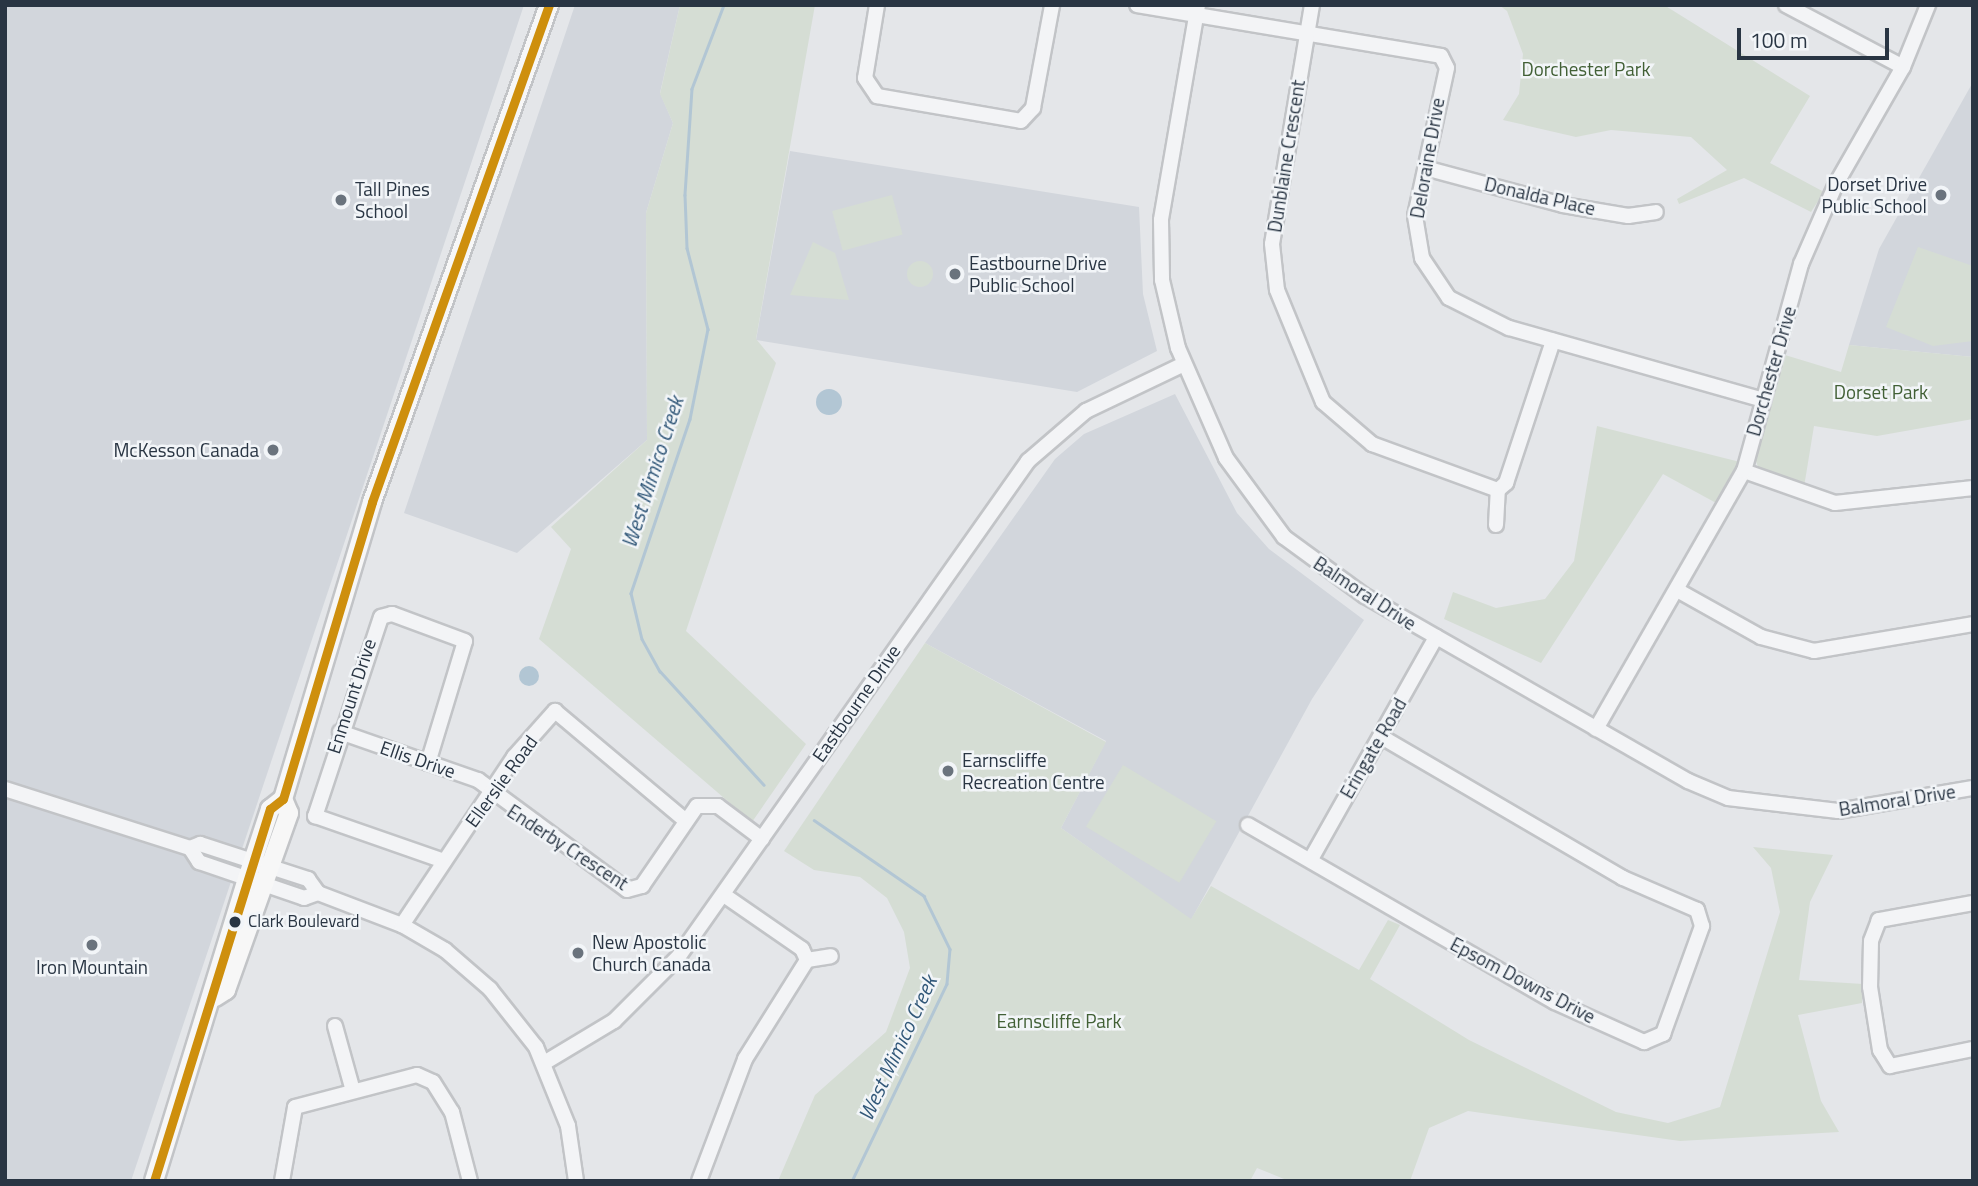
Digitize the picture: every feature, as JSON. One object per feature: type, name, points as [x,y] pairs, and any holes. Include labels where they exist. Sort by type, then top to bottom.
[{"type":"main road","points":[[153,1181],[215,997],[213,985],[270,809],[283,799],[372,502],[549,5]]},
{"type":"main road","points":[[215,997],[226,990],[289,813],[283,799]]},
{"type":"street","points":[[877,5],[865,78],[877,96],[1021,121],[1033,108],[1052,5]]},
{"type":"street","name":"Deloraine Drive","points":[[1137,5],[1197,10],[1307,37],[1445,59],[1425,168],[1416,236],[1435,281],[1461,309],[1553,341],[1763,400]]},
{"type":"street","name":"Dunblaine Crescent","points":[[1312,5],[1272,244],[1277,290],[1312,379],[1339,421],[1360,437],[1497,491]]},
{"type":"street","points":[[1786,5],[1903,67]]},
{"type":"street","name":"Dorchester Drive","points":[[1596,729],[1744,471],[1763,400],[1819,220],[1903,67],[1928,5]]},
{"type":"street","name":"Balmoral Drive","points":[[1197,10],[1160,251],[1170,323],[1184,364],[1226,458],[1284,537],[1338,580],[1688,781],[1773,808],[1838,811],[1973,788]]},
{"type":"street","name":"Donalda Place","points":[[1425,168],[1563,205],[1628,216],[1656,212]]},
{"type":"street","points":[[1496,525],[1497,491],[1506,483],[1553,341]]},
{"type":"street","name":"Eastbourne Drive","points":[[544,1063],[645,996],[724,895],[1019,471],[1086,411],[1184,364]]},
{"type":"street","points":[[1744,471],[1835,503],[1973,488]]},
{"type":"street","points":[[1677,590],[1761,637],[1814,651],[1973,624]]},
{"type":"street","name":"Enmount Drive","points":[[428,763],[467,649],[460,635],[392,614],[381,617],[340,733],[315,816],[444,861]]},
{"type":"street","name":"Eringate Road","points":[[1311,859],[1436,638]]},
{"type":"street","name":"Ellerslie Road","points":[[402,925],[492,792],[555,711],[685,820]]},
{"type":"street","name":"Ellis Drive","points":[[340,733],[475,779],[492,792]]},
{"type":"street","name":"Epsom Downs Drive","points":[[1248,825],[1555,1002],[1644,1042],[1654,1042],[1669,1026],[1702,926],[1697,910],[1623,878],[1380,736]]},
{"type":"street","points":[[5,789],[190,848],[200,844],[308,879],[318,893],[402,925],[445,950],[490,989],[544,1063],[568,1126],[576,1181]]},
{"type":"street","name":"Enderby Crescent","points":[[492,792],[627,890],[642,886],[685,820]]},
{"type":"street","points":[[685,820],[708,803],[762,839]]},
{"type":"street","points":[[190,848],[199,862],[247,879],[304,898],[318,893]]},
{"type":"street","points":[[724,895],[802,949],[807,960]]},
{"type":"street","points":[[1973,903],[1879,919],[1871,941],[1870,987],[1880,1050],[1889,1066],[1973,1049]]},
{"type":"street","points":[[699,1181],[745,1059],[807,960],[831,956]]},
{"type":"street","points":[[335,1026],[353,1091]]},
{"type":"street","points":[[282,1181],[295,1107],[417,1075],[433,1082],[453,1112],[470,1181]]},
{"type":"shaded area","points":[[5,5],[524,5],[131,1181],[5,1181]]},
{"type":"shaded area","points":[[575,5],[680,5],[660,93],[673,123],[646,213],[647,440],[517,553],[404,513]]},
{"type":"shaded area","name":"Dorset Drive Public School","points":[[1973,82],[1973,357],[1849,345],[1879,249]]},
{"type":"shaded area","name":"Eastbourne Drive Public School","points":[[790,151],[1139,207],[1143,294],[1157,351],[1077,392],[756,340]]},
{"type":"shaded area","points":[[1175,394],[1237,513],[1269,549],[1364,620],[1312,699],[1191,920],[1061,828],[1106,741],[925,643],[1055,459],[1084,434]]},
{"type":"green space","points":[[680,5],[815,5],[756,339],[776,363],[686,631],[806,744],[752,822],[539,639],[571,549],[551,527],[647,440],[646,213],[673,123],[660,94]]},
{"type":"green space","name":"Dorchester Park","points":[[1499,5],[1664,5],[1810,96],[1770,163],[1824,192],[1811,212],[1744,178],[1679,204],[1677,199],[1727,170],[1691,137],[1611,130],[1576,137],[1503,120],[1519,94],[1523,54],[1507,11]]},
{"type":"green space","points":[[892,195],[903,235],[843,251],[832,211]]},
{"type":"green space","points":[[813,242],[835,253],[849,300],[790,295]]},
{"type":"green space","points":[[1918,247],[1973,266],[1973,341],[1933,346],[1886,327]]},
{"type":"green space","points":[[920,261],[930,264],[933,274],[930,284],[920,287],[910,284],[907,274],[910,264]]},
{"type":"green space","name":"Dorset Park","points":[[1849,345],[1973,357],[1973,419],[1877,436],[1814,426],[1804,487],[1759,469],[1755,459],[1785,355],[1841,372]]},
{"type":"green space","points":[[1597,426],[1740,462],[1718,504],[1663,474],[1541,663],[1444,619],[1453,592],[1496,608],[1545,599],[1574,561]]},
{"type":"green space","name":"Earnscliffe Park","points":[[925,643],[1106,742],[1061,828],[1191,919],[1211,886],[1359,970],[1388,920],[1400,925],[1370,979],[1469,1040],[1616,1112],[1668,1123],[1720,1107],[1780,912],[1771,868],[1753,847],[1833,855],[1810,902],[1799,980],[1863,984],[1862,1003],[1798,1015],[1821,1101],[1839,1132],[1680,1141],[1468,1111],[1429,1128],[1410,1181],[1289,1181],[1257,1168],[1250,1181],[778,1181],[815,1095],[886,1032],[910,968],[904,932],[887,898],[860,877],[814,870],[784,851]]},
{"type":"green space","points":[[1123,765],[1216,821],[1179,883],[1086,827]]},
{"type":"water","points":[[829,389],[838,393],[842,402],[838,411],[829,415],[820,411],[816,402],[820,393]]},
{"type":"water","points":[[529,666],[536,669],[539,676],[536,683],[529,686],[522,683],[519,676],[522,669]]},
{"type":"waterway","name":"West Mimico Creek","points":[[724,5],[692,89],[685,195],[687,248],[708,329],[690,419],[631,593],[642,639],[660,671],[764,785]]},
{"type":"waterway","name":"West Mimico Creek","points":[[814,820],[924,896],[950,949],[947,984],[852,1181]]},
{"type":"transit line","points":[[154,1181],[270,809],[283,799],[372,502],[549,5]]},
{"type":"place","name":"Dorset Drive Public School","points":[[1941,195]]},
{"type":"place","name":"Tall Pines School","points":[[341,200]]},
{"type":"place","name":"Eastbourne Drive Public School","points":[[955,274]]},
{"type":"place","name":"McKesson Canada","points":[[273,450]]},
{"type":"place","name":"Earnscliffe Recreation Centre","points":[[948,771]]},
{"type":"place","name":"Clark Boulevard","points":[[235,922]]},
{"type":"place","name":"Iron Mountain","points":[[92,945]]},
{"type":"place","name":"New Apostolic Church Canada","points":[[578,953]]}]
